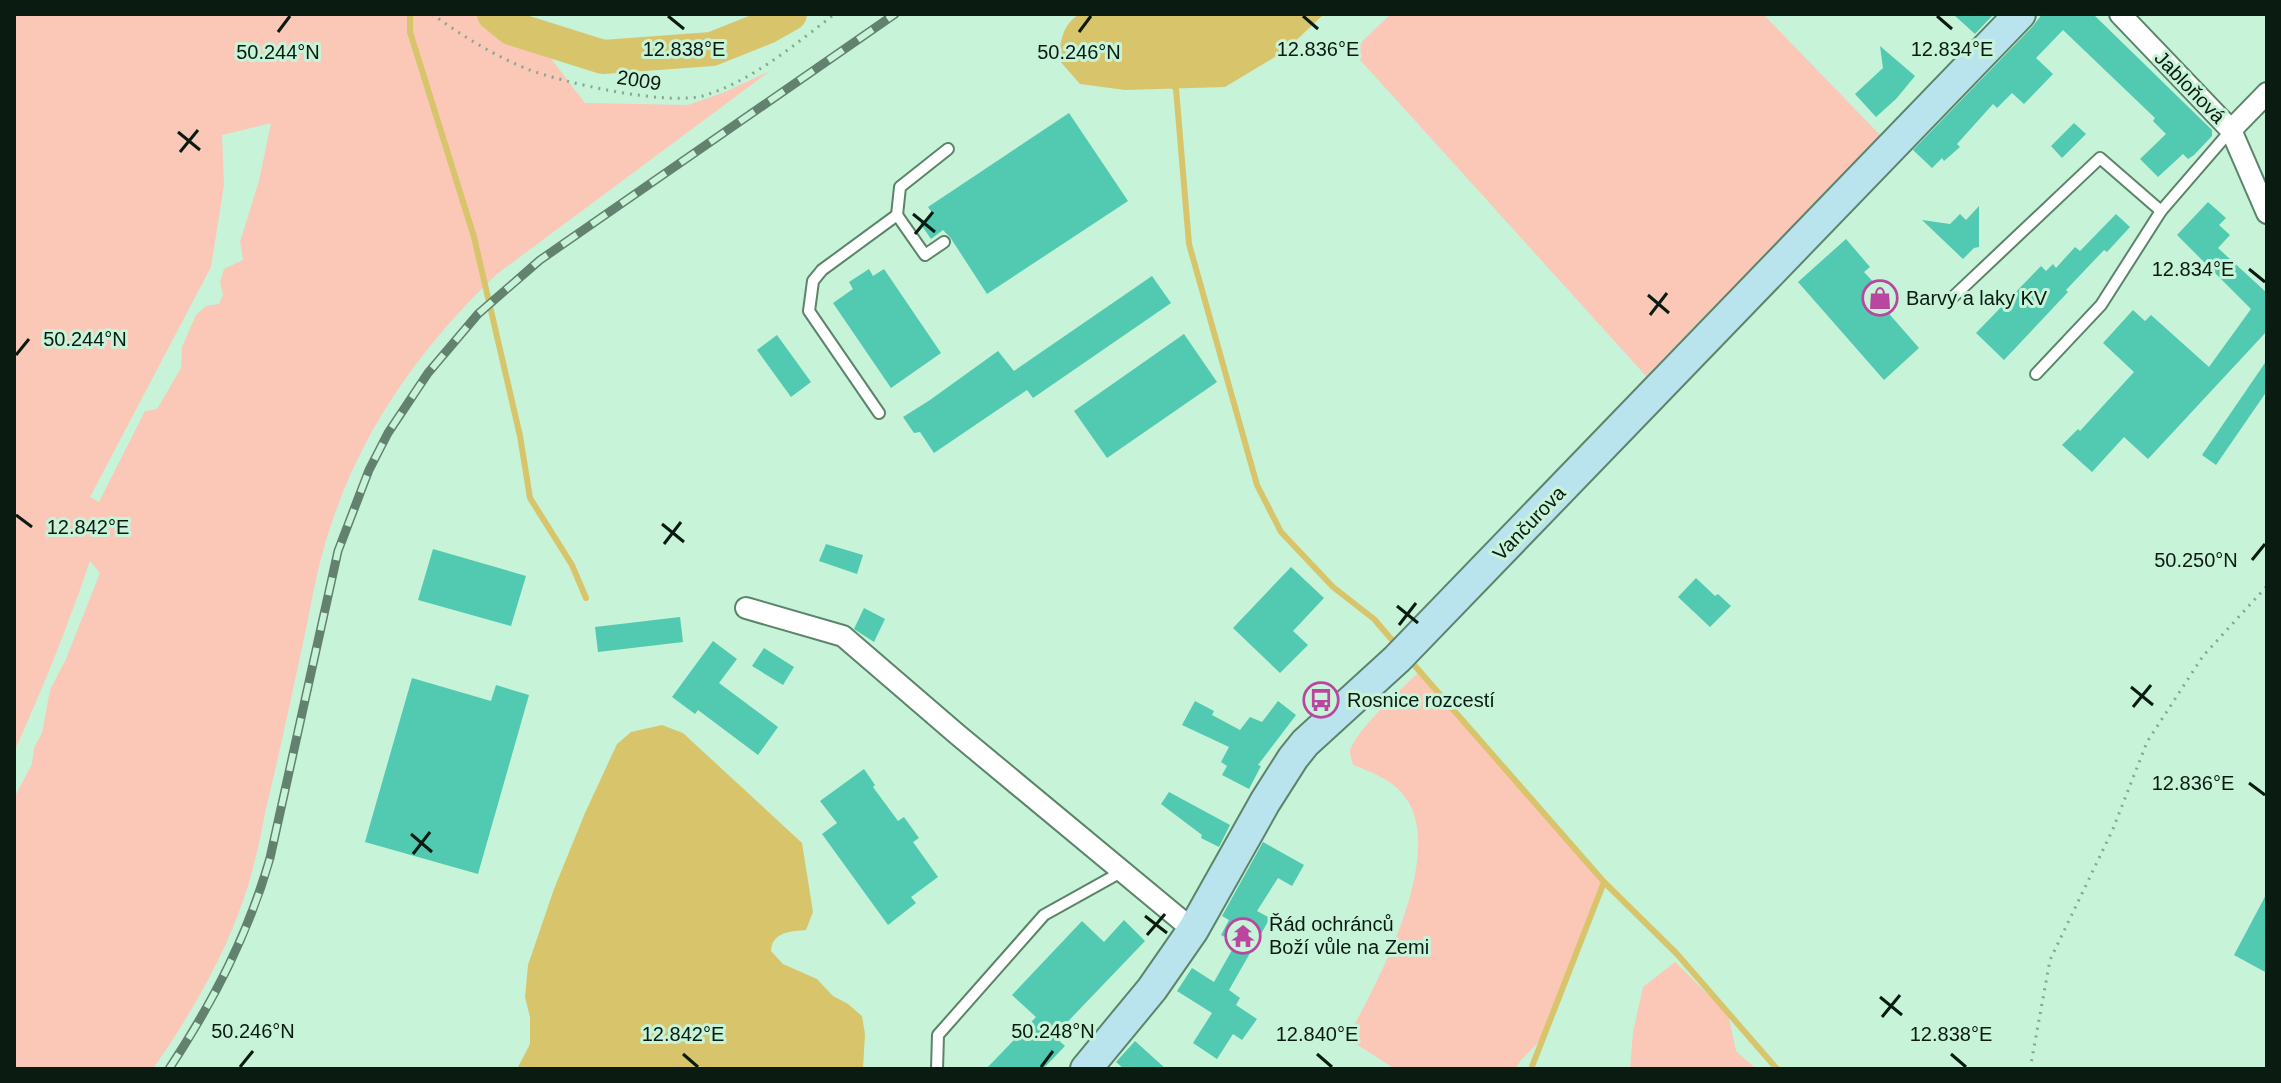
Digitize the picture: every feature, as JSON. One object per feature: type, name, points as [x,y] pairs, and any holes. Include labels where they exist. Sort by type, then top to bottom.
[{"type":"street","name":"Vančurova","points":[[1086,1069],[1152,989],[1193,930],[1271,791],[1305,743],[1397,659],[2020,14]]},
{"type":"street","name":"Jabloňová","points":[[2120,14],[2231,130],[2267,213]]},
{"type":"street","points":[[2231,130],[2267,93]]},
{"type":"street","points":[[746,608],[843,636],[1193,930]]},
{"type":"lane","points":[[2036,374],[2101,305],[2161,211],[2231,130]]},
{"type":"lane","points":[[944,242],[925,255],[897,215],[900,187],[948,149]]},
{"type":"lane","points":[[1954,296],[2100,158],[2161,211]]},
{"type":"lane","points":[[879,413],[809,311],[809,298],[813,281],[822,270],[897,215]]},
{"type":"lane","points":[[937,1069],[938,1035],[1044,915],[1123,871]]},
{"type":"path","name":"2009","points":[[432,14],[476,43],[528,69],[630,94],[687,99],[727,86],[769,63],[835,14]]},
{"type":"path","points":[[2030,1069],[2050,960],[2113,829],[2147,742],[2203,656],[2267,586]]},
{"type":"shaded area","points":[[14,14],[517,14],[585,103],[688,105],[770,71],[497,274],[443,330],[376,424],[342,494],[325,545],[244,898],[204,986],[153,1069],[14,1069],[14,798],[32,764],[50,690],[66,659],[100,573],[90,561],[54,658],[14,752]],"holes":[[[271,123],[259,181],[240,242],[243,260],[224,269],[220,282],[223,295],[219,304],[206,306],[196,315],[182,347],[181,368],[157,409],[145,411],[99,502],[90,497],[211,267],[224,185],[222,135]]]},
{"type":"shaded area","points":[[1080,14],[1324,14],[1285,51],[1225,87],[1125,90],[1080,84],[1059,60],[1066,28]]},
{"type":"shaded area","points":[[1391,14],[1763,14],[1881,136],[1646,376],[1352,51]]},
{"type":"shaded area","points":[[1421,670],[1607,883],[1540,1041],[1515,1069],[1395,1069],[1347,1038],[1375,985],[1404,916],[1414,880],[1418,846],[1415,816],[1401,792],[1385,779],[1353,765],[1350,753],[1369,722]]},
{"type":"shaded area","points":[[662,725],[683,733],[802,843],[813,912],[806,930],[779,936],[771,951],[783,964],[817,979],[833,996],[862,1016],[865,1034],[863,1069],[517,1069],[530,1044],[530,1017],[525,997],[528,965],[585,813],[617,744],[631,732]]},
{"type":"shaded area","points":[[1675,962],[1728,1014],[1736,1051],[1756,1069],[1630,1069],[1633,1032],[1643,987]]},
{"type":"building","points":[[1953,14],[1994,14],[1975,34]]},
{"type":"building","points":[[2042,14],[2093,14],[2212,130],[2212,136],[2194,155],[2188,159],[2183,154],[2158,177],[2140,159],[2166,134],[2153,121],[2155,118],[2063,30],[2036,58],[2053,74],[2024,104],[2012,93],[1997,108],[1993,104],[1957,144],[1960,147],[1932,168],[1913,150]]},
{"type":"building","points":[[1880,46],[1915,76],[1876,117],[1855,94],[1883,68]]},
{"type":"building","points":[[1069,113],[1128,201],[987,294],[950,237],[943,230],[931,239],[920,223],[933,214],[928,207]]},
{"type":"building","points":[[2074,123],[2086,134],[2062,158],[2051,146]]},
{"type":"building","points":[[2208,202],[2226,218],[2219,225],[2230,235],[2218,248],[2267,293],[2267,331],[2148,459],[2124,437],[2092,472],[2062,445],[2078,429],[2080,431],[2134,372],[2103,343],[2133,310],[2145,321],[2151,315],[2209,367],[2251,309],[2177,235]]},
{"type":"building","points":[[1979,206],[1979,247],[1963,259],[1922,220],[1950,224],[1960,214],[1966,220]]},
{"type":"building","points":[[2116,214],[2130,227],[2066,290],[2068,292],[2004,360],[1976,333],[2041,266],[2046,271],[2053,264],[2056,268],[2075,247],[2080,251]]},
{"type":"building","points":[[1846,239],[1870,267],[1864,272],[1877,286],[1870,292],[1919,348],[1884,380],[1798,282]]},
{"type":"building","points":[[869,269],[873,276],[884,269],[941,353],[891,388],[833,303],[853,289],[849,282]]},
{"type":"building","points":[[1152,276],[1171,303],[1033,398],[1027,390],[934,453],[920,432],[914,433],[903,417],[998,351],[1014,371]]},
{"type":"building","points":[[1184,334],[1217,382],[1107,458],[1074,411]]},
{"type":"building","points":[[777,335],[811,382],[791,397],[757,350]]},
{"type":"building","points":[[2267,360],[2267,391],[2216,465],[2202,455]]},
{"type":"building","points":[[826,544],[863,555],[857,574],[819,561]]},
{"type":"building","points":[[433,549],[526,576],[511,626],[418,600]]},
{"type":"building","points":[[1291,567],[1324,598],[1293,631],[1308,645],[1280,673],[1233,628]]},
{"type":"building","points":[[1696,578],[1731,606],[1710,627],[1678,597]]},
{"type":"building","points":[[864,608],[885,619],[874,642],[854,629]]},
{"type":"building","points":[[680,617],[683,642],[598,652],[595,627]]},
{"type":"building","points":[[713,641],[737,659],[719,683],[778,727],[758,755],[698,710],[695,714],[672,697]]},
{"type":"building","points":[[764,648],[794,667],[783,685],[752,666]]},
{"type":"building","points":[[412,678],[491,701],[496,685],[529,695],[478,874],[365,842]]},
{"type":"building","points":[[1195,701],[1214,711],[1212,715],[1240,730],[1250,717],[1262,722],[1278,701],[1296,715],[1258,765],[1261,766],[1249,789],[1222,775],[1227,766],[1221,762],[1229,747],[1182,725]]},
{"type":"building","points":[[864,769],[898,821],[904,817],[919,838],[913,842],[938,877],[911,897],[916,903],[888,925],[822,834],[837,823],[820,801]]},
{"type":"building","points":[[1169,792],[1230,825],[1219,847],[1201,838],[1202,835],[1161,804]]},
{"type":"building","points":[[1263,842],[1304,865],[1292,886],[1278,878],[1257,911],[1270,918],[1229,990],[1240,998],[1236,1005],[1257,1019],[1242,1040],[1233,1034],[1217,1059],[1193,1043],[1212,1013],[1177,991],[1192,968],[1214,982],[1236,943],[1221,935],[1229,920],[1222,916]]},
{"type":"building","points":[[2267,893],[2267,973],[2234,955]]},
{"type":"building","points":[[1124,920],[1145,941],[1054,1036],[1065,1046],[1043,1069],[986,1069],[1036,1017],[1012,995],[1082,921],[1104,942]]},
{"type":"building","points":[[1135,1041],[1166,1069],[1124,1069],[1116,1062]]},
{"type":"waterway","points":[[410,14],[410,32],[474,237],[520,436],[530,498],[572,565],[586,598]]},
{"type":"waterway","points":[[494,14],[511,28],[603,57],[712,49],[767,27],[790,14]]},
{"type":"waterway","points":[[1172,85],[1176,89],[1189,244],[1257,485],[1281,532],[1333,587],[1374,619],[1398,647]]},
{"type":"waterway","points":[[1408,658],[1604,882],[1677,954],[1777,1069]]},
{"type":"waterway","points":[[1531,1069],[1604,882]]},
{"type":"railway","points":[[169,1069],[214,993],[251,914],[270,858],[338,551],[369,470],[388,433],[428,373],[478,314],[540,260],[895,14]]},
{"type":"place","name":"Barvy a laky KV","points":[[1880,298]]},
{"type":"place","name":"Rosnice rozcestí","points":[[1321,700]]},
{"type":"place","name":"Řád ochránců Boží vůle na Zemi","points":[[1243,936]]}]
